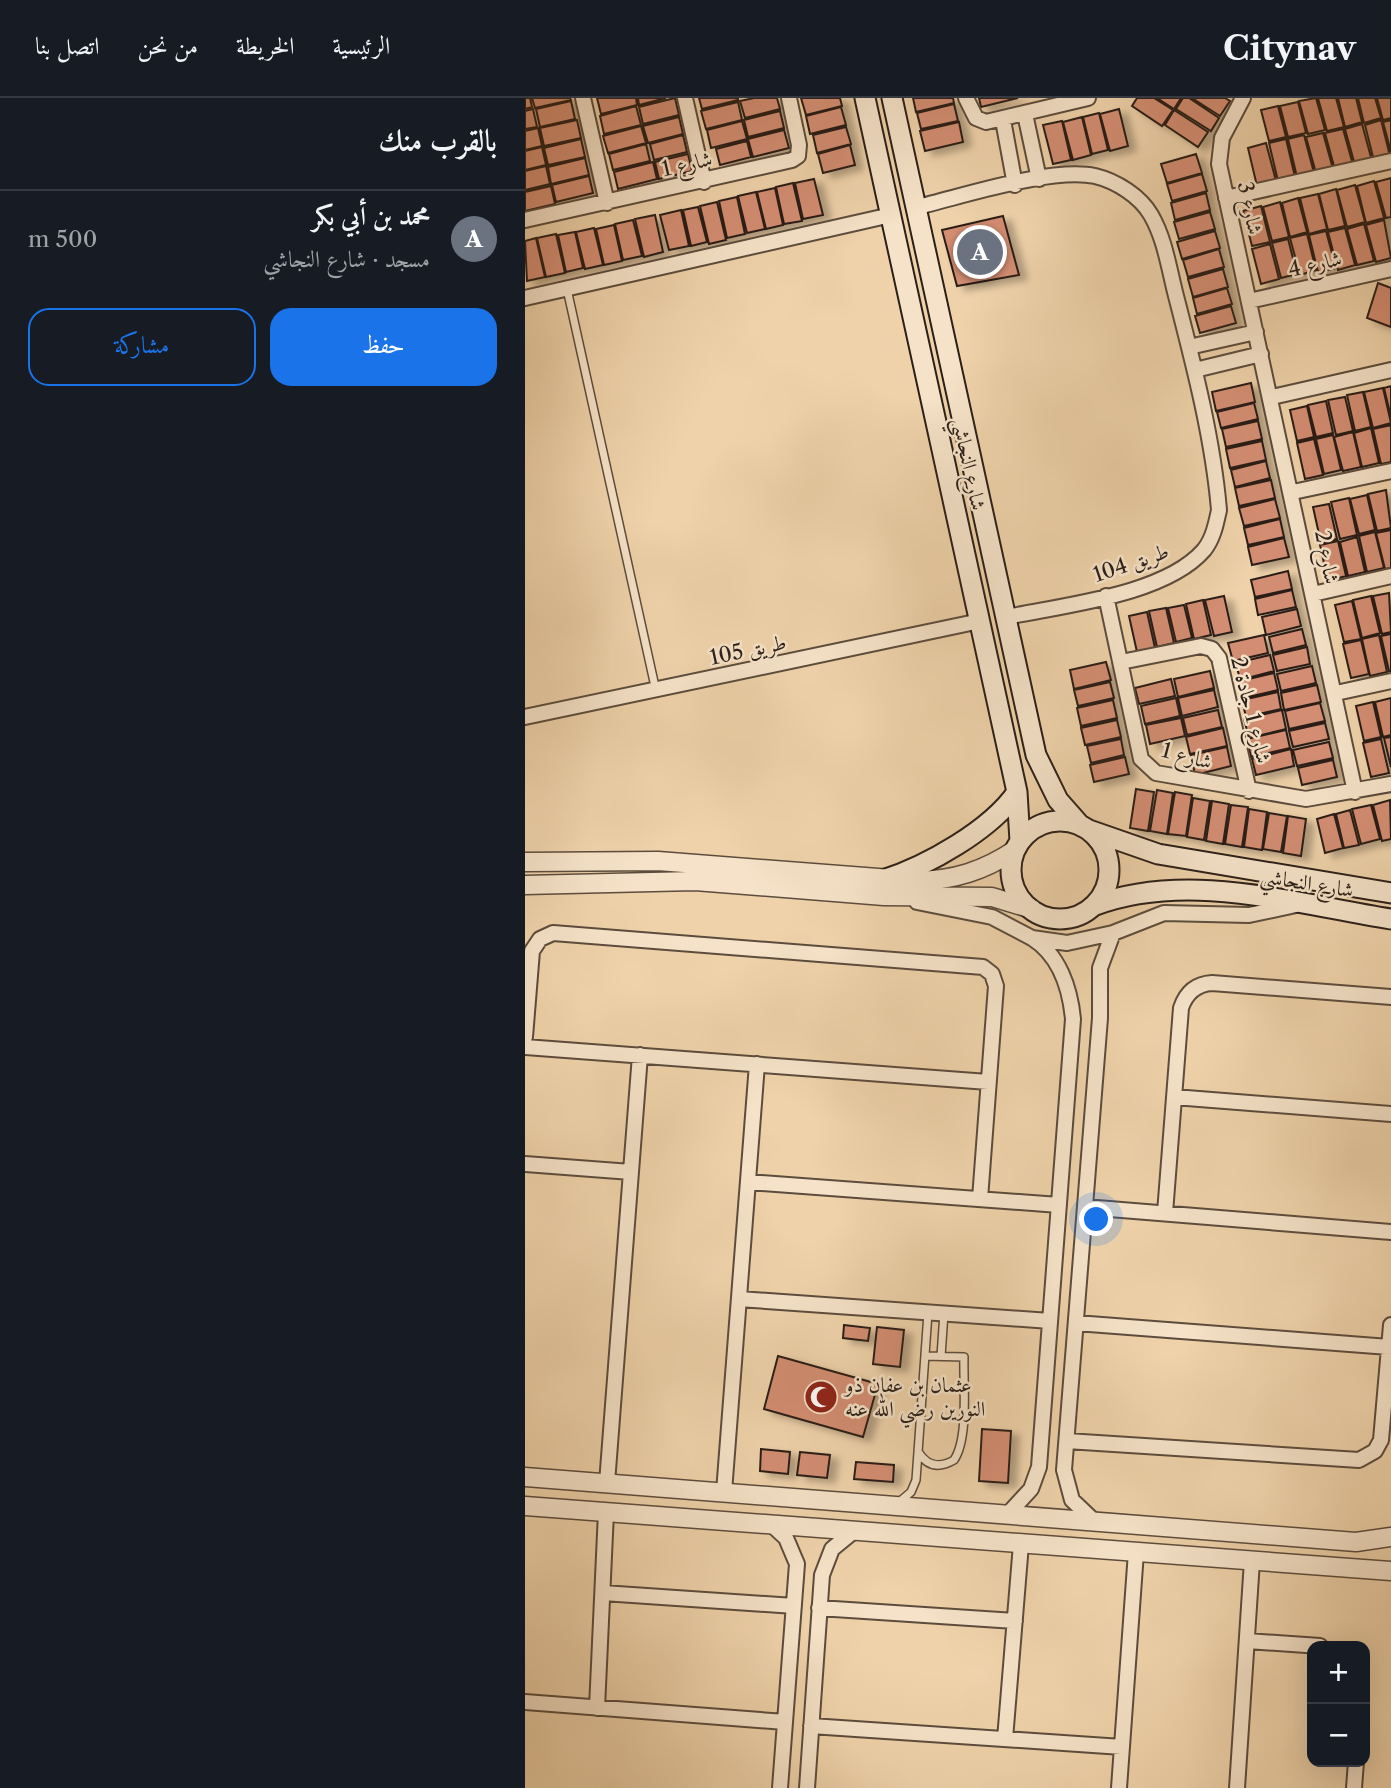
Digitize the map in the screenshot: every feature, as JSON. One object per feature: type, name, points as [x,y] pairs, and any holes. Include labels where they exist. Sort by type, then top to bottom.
[{"type":"main road","name":"شارع النجاشي","points":[[865,98],[1017,792],[1018,846]]},
{"type":"main road","name":"شارع النجاشي","points":[[893,98],[1036,755],[1058,800],[1085,828],[1158,854],[1391,893]]},
{"type":"main road","points":[[941,443],[954,447],[968,439]]},
{"type":"main road","points":[[950,482],[962,473],[977,476]]},
{"type":"main road","points":[[884,888],[944,852],[1000,812],[1017,792]]},
{"type":"main road","points":[[1058,821],[1085,828],[1104,847],[1109,868],[1105,889],[1092,907],[1063,919],[1041,915],[1024,902],[1013,883],[1012,861],[1018,846],[1037,827],[1047,822],[1058,821]]},
{"type":"main road","name":"شارع النجاشي","points":[[1092,907],[1137,893],[1184,889],[1391,919]]},
{"type":"street","points":[[583,98],[607,203]]},
{"type":"street","points":[[685,98],[704,182]]},
{"type":"street","name":"شارع 1","points":[[525,220],[704,182],[792,160],[798,156],[799,145],[789,98]]},
{"type":"street","points":[[966,98],[976,118],[986,122],[1088,98]]},
{"type":"street","name":"شارع 3","points":[[1243,98],[1227,123],[1218,151],[1256,332]]},
{"type":"street","points":[[1025,114],[1038,179]]},
{"type":"street","points":[[1003,120],[1015,185]]},
{"type":"street","points":[[1226,198],[1391,161]]},
{"type":"street","name":"طريق 104","points":[[917,207],[1070,174],[1096,176],[1120,186],[1139,199],[1150,214],[1161,238],[1195,370],[1219,510],[1215,531],[1205,549],[1178,572],[1106,596],[1007,617]]},
{"type":"street","points":[[525,298],[891,215]]},
{"type":"street","name":"شارع 4","points":[[1249,301],[1391,269]]},
{"type":"street","points":[[1189,347],[1256,332]]},
{"type":"street","name":"شارع 2","points":[[1256,332],[1293,492],[1356,792]]},
{"type":"street","points":[[1195,370],[1261,354]]},
{"type":"street","points":[[1272,397],[1391,370]]},
{"type":"street","points":[[1293,492],[1391,471]]},
{"type":"street","points":[[1313,594],[1391,576]]},
{"type":"street","name":"شارع 1","points":[[1106,596],[1141,759],[1148,768],[1156,773],[1306,799],[1391,784]]},
{"type":"street","name":"طريق 105","points":[[527,722],[656,691],[980,621]]},
{"type":"street","name":"شارع 1 جادة 2","points":[[1121,662],[1201,646],[1212,649],[1219,658],[1249,791]]},
{"type":"street","points":[[1336,693],[1391,681]]},
{"type":"street","points":[[525,885],[695,881],[884,888],[958,877],[988,866],[1018,846]]},
{"type":"street","points":[[525,862],[658,861],[884,888],[992,897],[1032,909]]},
{"type":"street","points":[[884,888],[992,917],[1041,943],[1060,971],[1069,994],[1073,1019],[1039,1467],[1031,1489],[1008,1514]]},
{"type":"street","points":[[1032,938],[1067,943],[1113,933],[1164,913],[1249,915],[1300,905]]},
{"type":"street","points":[[525,1037],[532,951],[540,939],[553,933],[977,965],[992,974],[996,986],[980,1199]]},
{"type":"street","points":[[1094,1521],[1078,1508],[1067,1490],[1064,1470],[1100,1018],[1100,968],[1113,933]]},
{"type":"street","points":[[1165,1213],[1181,1008],[1190,992],[1200,985],[1212,983],[1391,997]]},
{"type":"street","points":[[525,1046],[988,1082]]},
{"type":"street","points":[[607,1483],[640,1055]]},
{"type":"street","points":[[724,1492],[757,1064]]},
{"type":"street","points":[[1174,1097],[1391,1114]]},
{"type":"street","points":[[525,1164],[631,1172]]},
{"type":"street","points":[[748,1182],[1059,1205]]},
{"type":"street","points":[[1085,1207],[1391,1232]]},
{"type":"street","points":[[739,1299],[1050,1321]]},
{"type":"street","points":[[1076,1323],[1389,1347]]},
{"type":"street","points":[[1067,1441],[1359,1460],[1370,1455],[1381,1440],[1391,1325]]},
{"type":"street","points":[[525,1477],[1356,1542],[1391,1537]]},
{"type":"street","points":[[525,1506],[1390,1573]]},
{"type":"street","points":[[597,1708],[606,1512]]},
{"type":"street","points":[[772,1525],[786,1538],[795,1555],[794,1606],[779,1788]]},
{"type":"street","points":[[807,1788],[822,1575],[827,1558],[838,1542],[854,1531]]},
{"type":"street","points":[[1006,1739],[1021,1544]]},
{"type":"street","points":[[1119,1788],[1136,1552]]},
{"type":"street","points":[[1237,1788],[1252,1561]]},
{"type":"street","points":[[603,1593],[794,1606]]},
{"type":"street","points":[[819,1608],[1015,1621]]},
{"type":"street","points":[[1247,1641],[1307,1645]]},
{"type":"street","points":[[525,1702],[785,1722]]},
{"type":"street","points":[[811,1726],[1122,1747]]},
{"type":"street","points":[[1354,1788],[1356,1767]]},
{"type":"lane","points":[[567,288],[656,691]]},
{"type":"lane","points":[[894,1506],[906,1498],[914,1486],[928,1312]]},
{"type":"lane","points":[[941,1356],[944,1313]]},
{"type":"lane","points":[[918,1453],[930,1464],[939,1466],[947,1464],[959,1452],[964,1356],[925,1356]]},
{"type":"building","points":[[525,98],[530,98],[532,107],[525,109]]},
{"type":"building","points":[[532,98],[570,98],[571,100],[535,108]]},
{"type":"building","points":[[597,98],[636,98],[637,105],[601,114]]},
{"type":"building","points":[[638,98],[666,98],[639,105]]},
{"type":"building","points":[[675,98],[679,115],[643,124],[639,107]]},
{"type":"building","points":[[699,98],[738,98],[738,100],[702,109]]},
{"type":"building","points":[[777,98],[780,109],[745,118],[740,101]]},
{"type":"building","points":[[801,98],[840,98],[842,106],[806,115]]},
{"type":"building","points":[[913,98],[953,98],[954,103],[916,112]]},
{"type":"building","points":[[979,98],[1018,98],[981,107]]},
{"type":"building","points":[[1137,98],[1154,98],[1173,110],[1162,126],[1132,106]]},
{"type":"building","points":[[1157,98],[1181,98],[1174,109]]},
{"type":"building","points":[[1183,98],[1189,98],[1219,118],[1211,131],[1176,109]]},
{"type":"building","points":[[1192,98],[1225,98],[1230,101],[1220,116]]},
{"type":"building","points":[[1316,98],[1325,130],[1308,134],[1299,101]]},
{"type":"building","points":[[1318,98],[1336,98],[1344,127],[1327,131]]},
{"type":"building","points":[[1338,98],[1356,98],[1362,122],[1345,127]]},
{"type":"building","points":[[1358,98],[1375,98],[1381,118],[1364,123]]},
{"type":"building","points":[[1377,98],[1391,98],[1391,118],[1383,120]]},
{"type":"building","points":[[571,101],[575,119],[540,127],[536,109]]},
{"type":"building","points":[[738,102],[742,120],[706,129],[701,111]]},
{"type":"building","points":[[1298,102],[1306,133],[1288,137],[1280,106]]},
{"type":"building","points":[[954,104],[958,121],[921,129],[917,113]]},
{"type":"building","points":[[636,106],[641,125],[604,134],[600,116]]},
{"type":"building","points":[[1278,106],[1286,137],[1269,141],[1261,110]]},
{"type":"building","points":[[841,107],[846,125],[810,134],[806,116]]},
{"type":"building","points":[[533,109],[537,127],[525,129],[525,111]]},
{"type":"building","points":[[1119,109],[1128,146],[1110,151],[1100,114]]},
{"type":"building","points":[[1174,110],[1208,132],[1198,147],[1165,125]]},
{"type":"building","points":[[780,111],[784,128],[748,137],[744,120]]},
{"type":"building","points":[[1099,113],[1108,150],[1092,154],[1083,117]]},
{"type":"building","points":[[679,117],[683,134],[648,143],[643,126]]},
{"type":"building","points":[[1082,117],[1091,155],[1073,160],[1063,122]]},
{"type":"building","points":[[577,120],[581,138],[544,146],[540,128]]},
{"type":"building","points":[[1381,120],[1390,156],[1374,161],[1365,125]]},
{"type":"building","points":[[1391,120],[1391,152],[1383,122]]},
{"type":"building","points":[[742,121],[747,139],[711,148],[707,130]]},
{"type":"building","points":[[1062,121],[1071,160],[1053,164],[1043,125]]},
{"type":"building","points":[[959,122],[963,142],[925,151],[920,131]]},
{"type":"building","points":[[1362,124],[1372,161],[1355,165],[1345,129]]},
{"type":"building","points":[[641,126],[646,143],[608,153],[603,136]]},
{"type":"building","points":[[846,127],[851,144],[817,153],[813,135]]},
{"type":"building","points":[[538,128],[542,146],[525,150],[525,131]]},
{"type":"building","points":[[1343,129],[1353,165],[1335,170],[1325,133]]},
{"type":"building","points":[[784,130],[789,148],[753,157],[748,139]]},
{"type":"building","points":[[1323,133],[1333,169],[1316,173],[1306,137]]},
{"type":"building","points":[[683,135],[687,152],[654,160],[650,144]]},
{"type":"building","points":[[1304,135],[1314,173],[1297,177],[1288,139]]},
{"type":"building","points":[[581,139],[585,157],[548,165],[544,148]]},
{"type":"building","points":[[1286,139],[1295,177],[1278,181],[1269,143]]},
{"type":"building","points":[[747,141],[751,157],[720,165],[716,149]]},
{"type":"building","points":[[1266,143],[1276,181],[1257,186],[1248,148]]},
{"type":"building","points":[[646,144],[650,161],[613,170],[609,154]]},
{"type":"building","points":[[850,145],[855,165],[823,173],[818,154]]},
{"type":"building","points":[[542,147],[546,165],[525,170],[525,151]]},
{"type":"building","points":[[688,154],[692,171],[659,179],[655,162]]},
{"type":"building","points":[[1196,154],[1202,173],[1167,183],[1161,164]]},
{"type":"building","points":[[585,158],[589,175],[551,184],[548,167]]},
{"type":"building","points":[[653,162],[657,179],[618,189],[614,172]]},
{"type":"building","points":[[546,166],[550,184],[525,190],[525,171]]},
{"type":"building","points":[[1202,174],[1207,191],[1172,201],[1167,184]]},
{"type":"building","points":[[589,176],[593,193],[556,202],[552,185]]},
{"type":"building","points":[[1391,178],[1391,217],[1386,218],[1376,182]]},
{"type":"building","points":[[814,179],[823,215],[803,219],[795,183]]},
{"type":"building","points":[[1374,181],[1384,218],[1366,223],[1357,186]]},
{"type":"building","points":[[793,183],[802,221],[784,224],[776,187]]},
{"type":"building","points":[[1355,185],[1365,222],[1347,227],[1337,190]]},
{"type":"building","points":[[551,186],[555,204],[525,211],[525,192]]},
{"type":"building","points":[[775,188],[783,225],[766,229],[757,192]]},
{"type":"building","points":[[1336,189],[1345,226],[1328,230],[1319,194]]},
{"type":"building","points":[[756,192],[765,229],[747,233],[738,196]]},
{"type":"building","points":[[1206,193],[1210,210],[1175,220],[1171,203]]},
{"type":"building","points":[[1318,194],[1327,229],[1309,234],[1300,198]]},
{"type":"building","points":[[737,197],[745,234],[727,238],[719,201]]},
{"type":"building","points":[[1298,198],[1307,232],[1290,237],[1282,203]]},
{"type":"building","points":[[717,202],[726,240],[709,244],[700,206]]},
{"type":"building","points":[[1280,202],[1289,237],[1272,241],[1263,207]]},
{"type":"building","points":[[1261,206],[1270,242],[1252,246],[1243,211]]},
{"type":"building","points":[[698,207],[707,242],[691,246],[683,210]]},
{"type":"building","points":[[681,210],[689,246],[669,250],[660,215]]},
{"type":"building","points":[[1210,212],[1215,229],[1179,239],[1174,222]]},
{"type":"building","points":[[655,215],[663,252],[644,257],[635,219]]},
{"type":"building","points":[[1003,216],[1019,275],[957,286],[942,230]]},
{"type":"building","points":[[633,220],[642,256],[623,260],[615,224]]},
{"type":"building","points":[[1384,220],[1391,258],[1376,262],[1366,225]]},
{"type":"building","points":[[1364,224],[1374,261],[1357,265],[1347,229]]},
{"type":"building","points":[[614,225],[622,261],[604,265],[596,229]]},
{"type":"building","points":[[594,228],[603,265],[585,269],[576,232]]},
{"type":"building","points":[[1345,228],[1355,265],[1338,270],[1328,232]]},
{"type":"building","points":[[1215,231],[1220,248],[1182,259],[1177,242]]},
{"type":"building","points":[[1326,231],[1336,268],[1318,272],[1309,235]]},
{"type":"building","points":[[575,232],[583,268],[566,272],[558,235]]},
{"type":"building","points":[[556,234],[565,273],[546,277],[537,238]]},
{"type":"building","points":[[1307,234],[1316,270],[1300,275],[1290,238]]},
{"type":"building","points":[[536,238],[545,277],[527,281],[525,241]]},
{"type":"building","points":[[1288,239],[1297,274],[1281,278],[1272,243]]},
{"type":"building","points":[[1270,244],[1279,279],[1261,284],[1252,249]]},
{"type":"building","points":[[1219,249],[1224,267],[1188,277],[1183,260]]},
{"type":"building","points":[[1223,269],[1228,287],[1193,297],[1188,279]]},
{"type":"building","points":[[1378,283],[1391,288],[1391,327],[1367,318]]},
{"type":"building","points":[[1227,288],[1232,304],[1197,314],[1193,298]]},
{"type":"building","points":[[1231,306],[1236,323],[1200,333],[1195,316]]},
{"type":"building","points":[[1251,383],[1255,402],[1216,411],[1212,392]]},
{"type":"building","points":[[1391,386],[1391,417],[1384,388]]},
{"type":"building","points":[[1383,388],[1391,423],[1373,428],[1364,392]]},
{"type":"building","points":[[1363,392],[1371,427],[1355,431],[1347,395]]},
{"type":"building","points":[[1345,397],[1353,431],[1336,435],[1328,400]]},
{"type":"building","points":[[1326,401],[1333,433],[1316,437],[1308,405]]},
{"type":"building","points":[[1254,403],[1258,419],[1221,428],[1217,412]]},
{"type":"building","points":[[1307,406],[1314,437],[1297,441],[1290,410]]},
{"type":"building","points":[[1258,421],[1262,439],[1226,447],[1222,429]]},
{"type":"building","points":[[1391,425],[1391,462],[1381,464],[1373,429]]},
{"type":"building","points":[[1371,428],[1379,463],[1362,467],[1354,433]]},
{"type":"building","points":[[1353,432],[1361,467],[1343,471],[1334,437]]},
{"type":"building","points":[[1333,435],[1341,470],[1324,474],[1316,439]]},
{"type":"building","points":[[1314,439],[1323,475],[1305,479],[1297,443]]},
{"type":"building","points":[[1262,441],[1266,460],[1230,468],[1226,449]]},
{"type":"building","points":[[1266,461],[1270,478],[1235,487],[1231,470]]},
{"type":"building","points":[[1271,480],[1275,498],[1239,506],[1235,488]]},
{"type":"building","points":[[1386,490],[1391,528],[1377,531],[1368,494]]},
{"type":"building","points":[[1367,495],[1375,530],[1359,534],[1350,499]]},
{"type":"building","points":[[1349,498],[1357,535],[1340,539],[1331,502]]},
{"type":"building","points":[[1275,499],[1280,518],[1244,526],[1239,508]]},
{"type":"building","points":[[1329,504],[1337,539],[1321,543],[1313,507]]},
{"type":"building","points":[[1280,519],[1284,537],[1248,545],[1244,528]]},
{"type":"building","points":[[1391,530],[1391,568],[1385,569],[1376,533]]},
{"type":"building","points":[[1375,532],[1384,568],[1367,572],[1359,536]]},
{"type":"building","points":[[1357,537],[1365,572],[1348,576],[1340,542]]},
{"type":"building","points":[[1284,538],[1289,557],[1252,565],[1248,547]]},
{"type":"building","points":[[1338,541],[1346,576],[1328,581],[1320,545]]},
{"type":"building","points":[[1288,571],[1292,589],[1255,597],[1251,580]]},
{"type":"building","points":[[1292,590],[1296,607],[1258,615],[1255,599]]},
{"type":"building","points":[[1389,593],[1391,632],[1382,634],[1373,596]]},
{"type":"building","points":[[1224,596],[1232,632],[1214,636],[1205,600]]},
{"type":"building","points":[[1371,596],[1380,633],[1362,638],[1353,600]]},
{"type":"building","points":[[1203,600],[1211,635],[1194,639],[1186,604]]},
{"type":"building","points":[[1352,601],[1361,639],[1344,642],[1335,605]]},
{"type":"building","points":[[1184,605],[1192,638],[1176,642],[1168,608]]},
{"type":"building","points":[[1166,608],[1174,643],[1157,647],[1149,611]]},
{"type":"building","points":[[1297,609],[1301,626],[1266,635],[1262,617]]},
{"type":"building","points":[[1147,612],[1155,648],[1137,652],[1129,616]]},
{"type":"building","points":[[1302,629],[1306,645],[1273,653],[1269,637]]},
{"type":"building","points":[[1391,634],[1391,671],[1389,671],[1381,636]]},
{"type":"building","points":[[1264,635],[1268,653],[1233,661],[1228,643]]},
{"type":"building","points":[[1379,635],[1387,672],[1370,676],[1362,639]]},
{"type":"building","points":[[1361,640],[1369,674],[1351,678],[1343,644]]},
{"type":"building","points":[[1307,647],[1310,664],[1277,671],[1273,655]]},
{"type":"building","points":[[1270,655],[1274,671],[1240,680],[1236,663]]},
{"type":"building","points":[[1106,662],[1111,680],[1074,689],[1070,670]]},
{"type":"building","points":[[1312,666],[1316,683],[1281,691],[1277,674]]},
{"type":"building","points":[[1210,671],[1214,688],[1178,697],[1174,679]]},
{"type":"building","points":[[1274,673],[1278,690],[1244,698],[1240,681]]},
{"type":"building","points":[[1171,679],[1175,696],[1139,704],[1135,688]]},
{"type":"building","points":[[1110,682],[1114,698],[1078,706],[1074,690]]},
{"type":"building","points":[[1317,685],[1321,702],[1284,710],[1281,693]]},
{"type":"building","points":[[1214,690],[1218,707],[1182,716],[1178,698]]},
{"type":"building","points":[[1278,692],[1281,709],[1246,717],[1242,700]]},
{"type":"building","points":[[1176,698],[1180,716],[1145,724],[1141,706]]},
{"type":"building","points":[[1391,698],[1391,735],[1383,737],[1375,702]]},
{"type":"building","points":[[1113,700],[1117,718],[1081,726],[1077,708]]},
{"type":"building","points":[[1373,702],[1381,737],[1364,741],[1356,706]]},
{"type":"building","points":[[1320,703],[1325,721],[1289,729],[1285,711]]},
{"type":"building","points":[[1218,710],[1222,727],[1187,735],[1183,718]]},
{"type":"building","points":[[1282,710],[1286,729],[1249,738],[1244,719]]},
{"type":"building","points":[[1181,718],[1185,736],[1150,744],[1146,725]]},
{"type":"building","points":[[1117,720],[1121,737],[1085,745],[1081,728]]},
{"type":"building","points":[[1325,723],[1329,739],[1293,747],[1289,731]]},
{"type":"building","points":[[1223,728],[1227,746],[1190,754],[1186,737]]},
{"type":"building","points":[[1286,730],[1290,748],[1251,757],[1247,739]]},
{"type":"building","points":[[1391,737],[1391,767],[1384,738]]},
{"type":"building","points":[[1121,739],[1124,755],[1091,763],[1087,746]]},
{"type":"building","points":[[1381,739],[1389,773],[1371,777],[1363,743]]},
{"type":"building","points":[[1329,742],[1333,758],[1297,766],[1293,750]]},
{"type":"building","points":[[1227,747],[1231,766],[1195,775],[1191,755]]},
{"type":"building","points":[[1291,749],[1294,766],[1256,775],[1252,759]]},
{"type":"building","points":[[1125,757],[1129,774],[1094,782],[1090,765]]},
{"type":"building","points":[[1333,760],[1337,777],[1302,785],[1298,768]]},
{"type":"building","points":[[1136,789],[1154,792],[1148,831],[1130,828]]},
{"type":"building","points":[[1157,790],[1173,793],[1167,834],[1150,831]]},
{"type":"building","points":[[1175,792],[1192,795],[1186,836],[1168,834]]},
{"type":"building","points":[[1193,798],[1210,801],[1204,840],[1187,837]]},
{"type":"building","points":[[1390,800],[1391,839],[1382,841],[1373,805]]},
{"type":"building","points":[[1212,801],[1229,804],[1223,844],[1206,841]]},
{"type":"building","points":[[1231,805],[1248,807],[1242,847],[1225,844]]},
{"type":"building","points":[[1371,805],[1380,839],[1361,844],[1352,809]]},
{"type":"building","points":[[1249,809],[1267,812],[1262,850],[1244,847]]},
{"type":"building","points":[[1350,810],[1359,845],[1344,848],[1336,814]]},
{"type":"building","points":[[1269,813],[1287,816],[1281,852],[1263,849]]},
{"type":"building","points":[[1334,814],[1343,848],[1325,853],[1317,819]]},
{"type":"building","points":[[1288,816],[1306,819],[1301,856],[1283,853]]},
{"type":"building","points":[[844,1325],[870,1328],[868,1341],[843,1338]]},
{"type":"building","points":[[877,1327],[904,1330],[900,1367],[873,1364]]},
{"type":"building","name":"عثمان بن عفان ذو النورين رضي الله عنه","points":[[778,1356],[878,1384],[863,1437],[764,1409]]},
{"type":"building","points":[[982,1429],[1011,1431],[1008,1483],[979,1481]]},
{"type":"building","points":[[761,1449],[790,1452],[788,1474],[760,1471]]},
{"type":"building","points":[[800,1452],[830,1455],[827,1478],[797,1475]]},
{"type":"building","points":[[856,1462],[894,1465],[893,1482],[854,1479]]},
{"type":"place","name":"محمد بن أبي بكر","points":[[980,252]]},
{"type":"place","name":"عثمان بن عفان ذو النورين رضي الله عنه","points":[[821,1397]]}]
